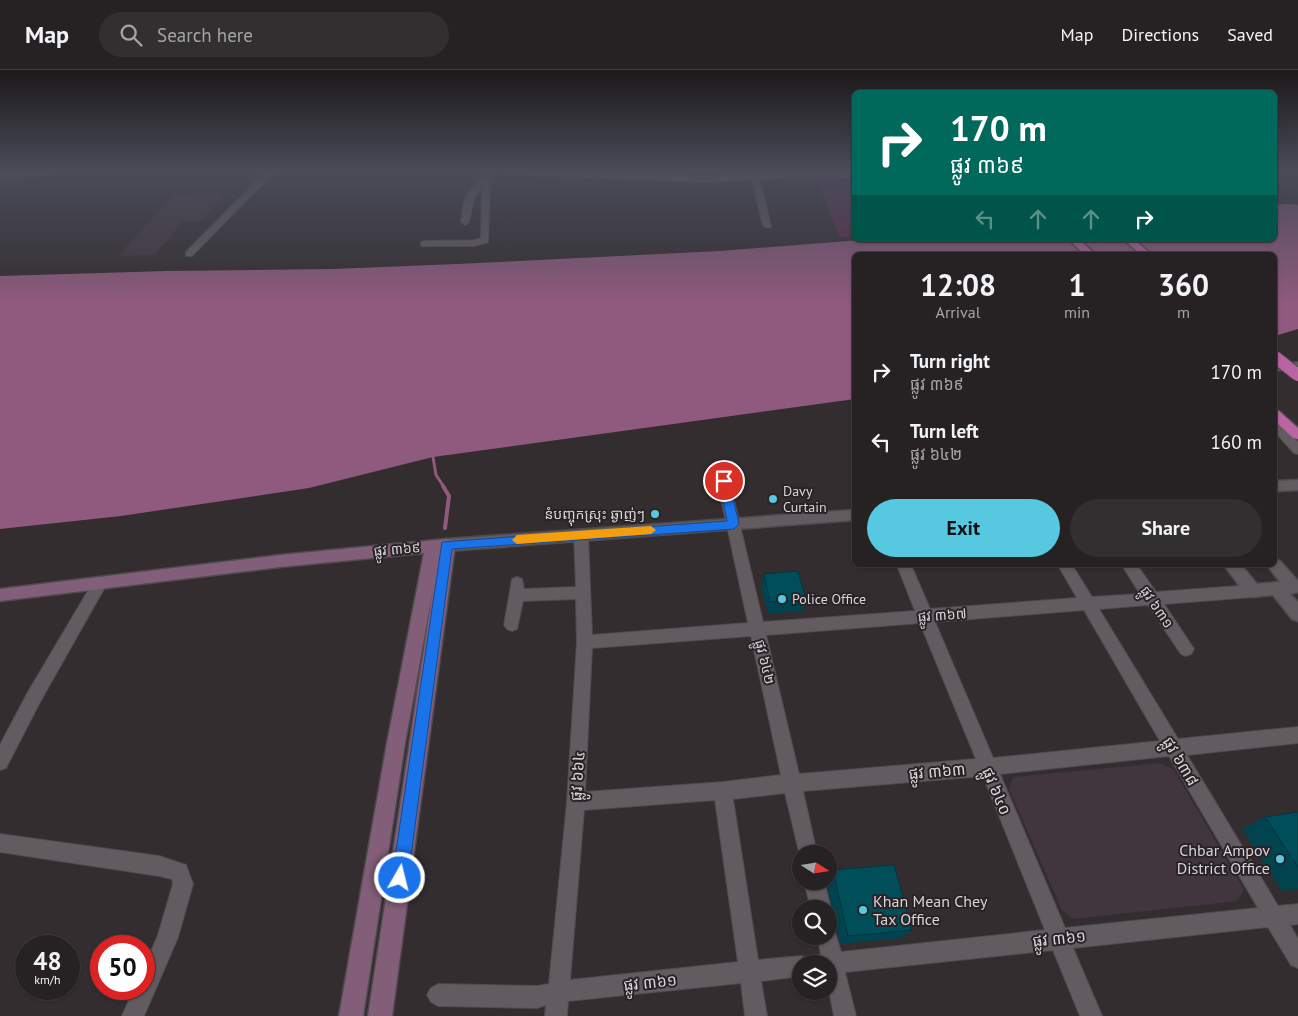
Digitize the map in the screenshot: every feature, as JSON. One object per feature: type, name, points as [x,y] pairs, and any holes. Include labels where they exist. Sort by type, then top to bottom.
[{"type":"highway","points":[[1076,242],[1088,252]]},
{"type":"highway","points":[[1131,242],[1143,252]]},
{"type":"highway","points":[[1277,358],[1298,375]]},
{"type":"highway","points":[[1277,424],[1296,432]]},
{"type":"main road","name":"ផ្លូវ ៣៦៩","points":[[0,595],[280,561],[440,546]]},
{"type":"main road","points":[[351,1016],[396,743],[440,546]]},
{"type":"main road","points":[[380,1016],[440,546]]},
{"type":"street","points":[[189,254],[227,215]]},
{"type":"street","points":[[465,222],[466,215]]},
{"type":"street","points":[[424,244],[474,243],[485,240],[485,215]]},
{"type":"street","points":[[765,215],[768,226]]},
{"type":"street","points":[[1277,368],[1298,365]]},
{"type":"street","points":[[1277,425],[1298,450]]},
{"type":"street","name":"ផ្លូវ ៦៤២","points":[[722,471],[806,845]]},
{"type":"street","points":[[1277,486],[1298,485]]},
{"type":"street","name":"ផ្លូវ ៣៦៩","points":[[440,546],[852,515]]},
{"type":"street","name":"ផ្លូវ ៦៦៤","points":[[556,1016],[576,802],[585,642],[581,535]]},
{"type":"street","name":"ផ្លូវ ៦៤០","points":[[905,567],[1091,1016]]},
{"type":"street","name":"ផ្លូវ ៦៣៨","points":[[1066,567],[1298,958]]},
{"type":"street","name":"ផ្លូវ ៦៣១","points":[[1130,567],[1186,649]]},
{"type":"street","points":[[1234,567],[1252,591]]},
{"type":"street","points":[[1277,567],[1296,587]]},
{"type":"street","points":[[0,762],[34,697],[100,583]]},
{"type":"street","name":"ផ្លូវ ៣៦៧","points":[[585,642],[1296,587]]},
{"type":"street","points":[[512,625],[517,589],[583,592]]},
{"type":"street","points":[[1277,589],[1298,614]]},
{"type":"street","name":"ផ្លូវ ៣៦៣","points":[[576,802],[723,791],[792,783],[987,767],[1174,749],[1298,734]]},
{"type":"street","points":[[723,791],[756,1016]]},
{"type":"street","points":[[0,843],[160,866],[179,872],[183,884],[171,928],[133,1016]]},
{"type":"street","name":"ផ្លូវ ៣៦១","points":[[837,962],[1298,914]]},
{"type":"street","name":"ផ្លូវ ៣៦១","points":[[438,995],[537,997],[558,992],[792,967]]},
{"type":"street","points":[[837,994],[845,1016]]},
{"type":"shaded area","points":[[155,215],[207,215],[202,221],[183,221],[155,255],[118,256]]},
{"type":"shaded area","points":[[831,215],[852,215],[852,236],[839,237]]},
{"type":"shaded area","points":[[1277,215],[1298,215],[1298,329],[1277,335],[1277,252],[852,252],[852,399],[433,457],[309,488],[121,516],[0,529],[0,276],[332,269],[720,251],[852,241],[1277,242]]},
{"type":"shaded area","points":[[1161,763],[1174,770],[1244,890],[1237,901],[1073,919],[1062,910],[1009,789],[1013,777]]},
{"type":"building","points":[[798,571],[806,600],[770,602],[764,574]]},
{"type":"building","points":[[1298,812],[1298,867],[1265,817]]},
{"type":"building","name":"Khan Mean Chey Tax Office","points":[[894,865],[912,930],[848,936],[838,890],[838,870]]},
{"type":"waterway","points":[[433,457],[436,475],[444,487]]},
{"type":"waterway","points":[[443,486],[449,496],[445,528]]},
{"type":"slow traffic","points":[[517,540],[651,530]]},
{"type":"place","name":"Davy Curtain","points":[[773,499]]},
{"type":"place","name":"នំបញ្ចុកស្រុះ ឆ្ងាញ់ៗ","points":[[655,514]]},
{"type":"place","name":"Police Office","points":[[782,599]]},
{"type":"place","name":"Chbar Ampov District Office","points":[[1280,859]]},
{"type":"place","name":"Khan Mean Chey Tax Office","points":[[863,910]]},
{"type":"route","points":[[400,878],[446,545],[734,524],[724,481]]}]
